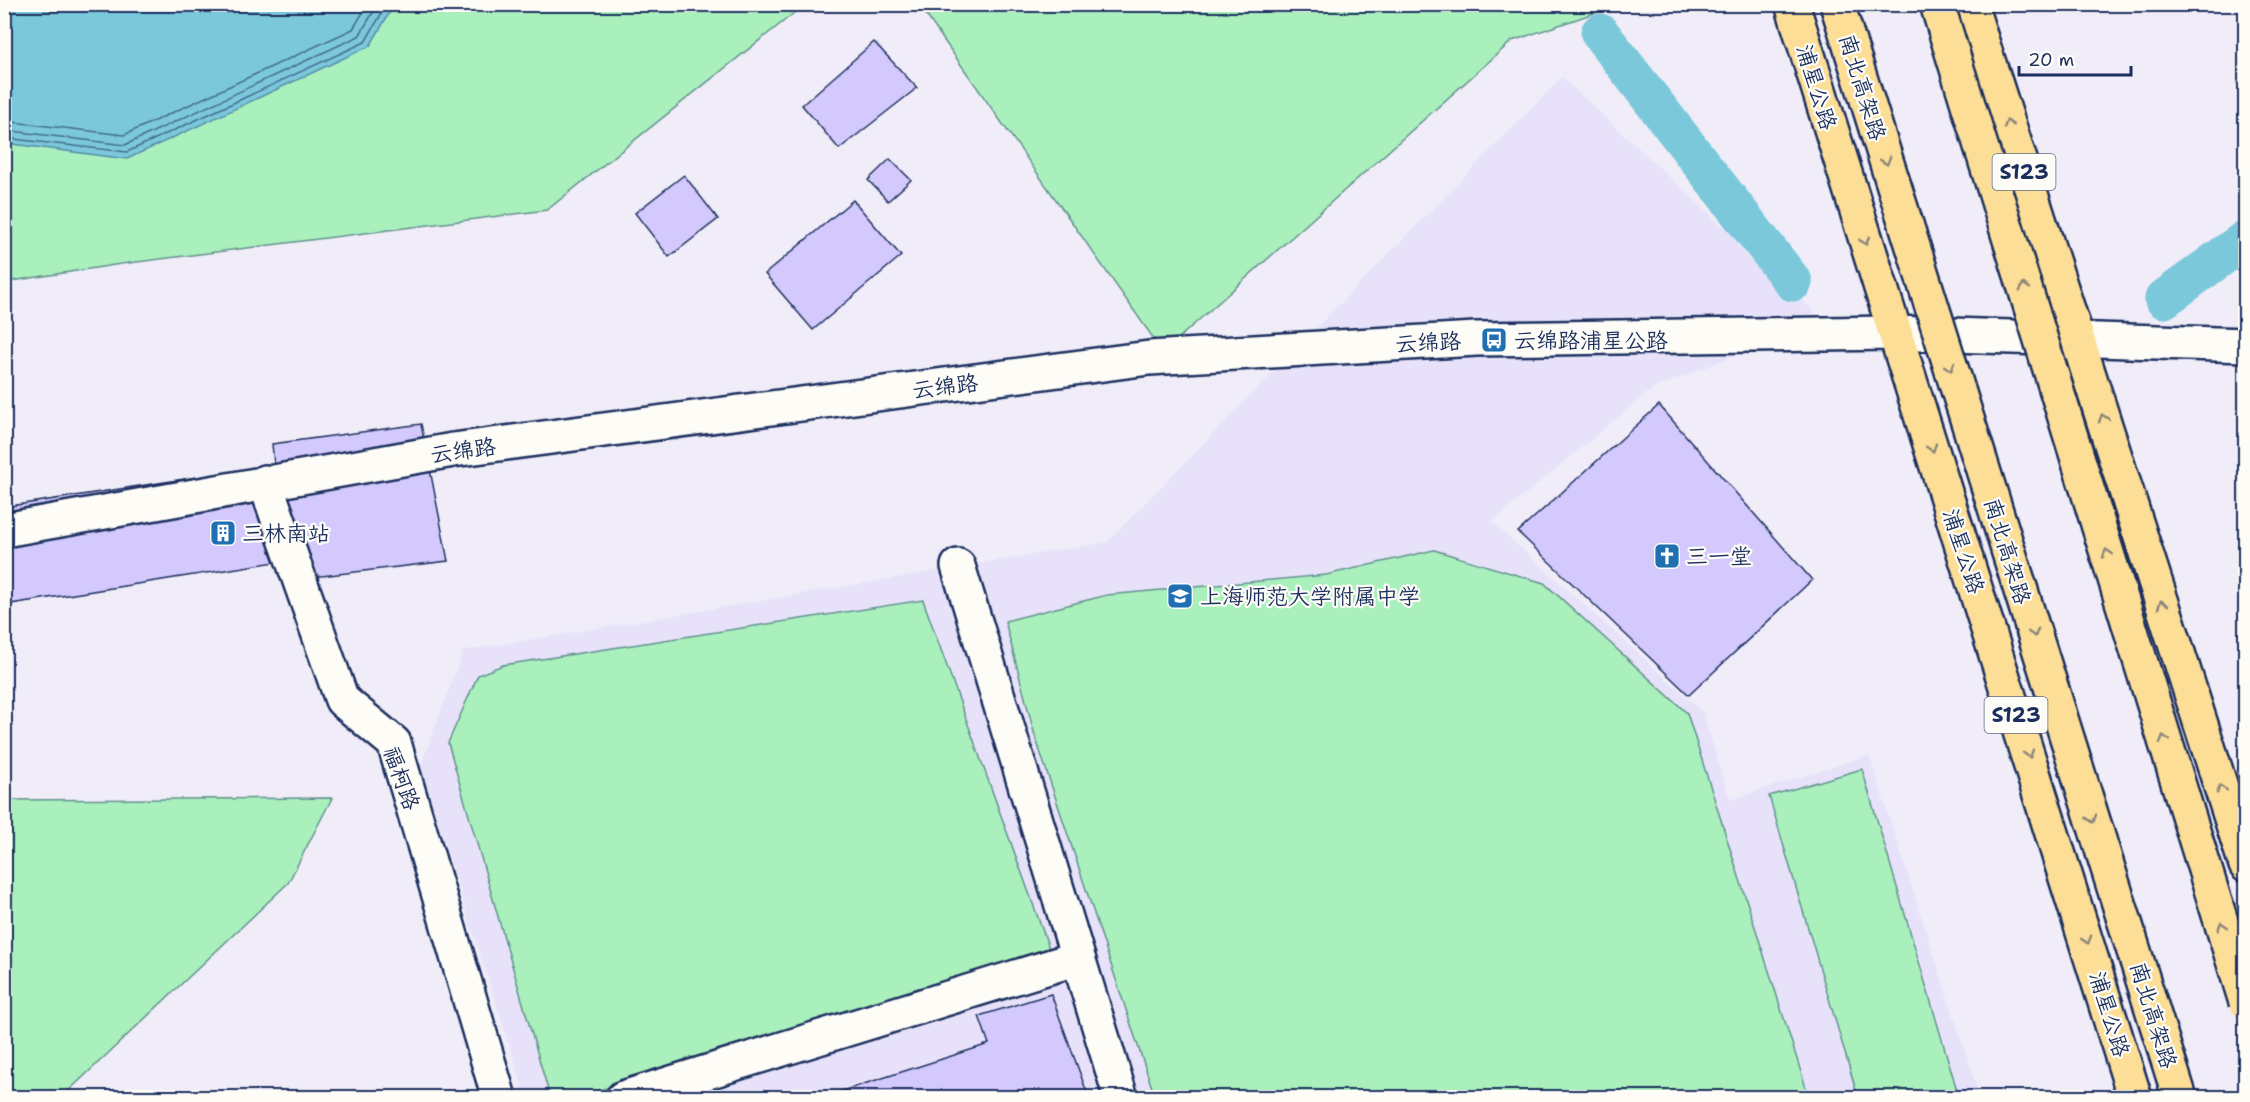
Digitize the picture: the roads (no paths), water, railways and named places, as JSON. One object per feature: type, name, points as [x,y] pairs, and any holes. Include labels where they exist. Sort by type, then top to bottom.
[{"type":"main road","name":"浦星公路","points":[[1792,4],[1893,333],[2066,870],[2135,1098]]},
{"type":"main road","name":"南北高架路","points":[[1837,4],[2180,1098]]},
{"type":"main road","points":[[1937,4],[2246,1002]]},
{"type":"main road","name":"S123","points":[[1970,4],[2246,865]]},
{"type":"street","name":"云绵路","points":[[4,530],[453,450],[1149,358],[1476,339],[1893,333],[2246,345]]},
{"type":"street","name":"福柯路","points":[[265,482],[342,700],[394,743],[500,1098]]},
{"type":"street","points":[[958,566],[1121,1098]]},
{"type":"street","points":[[622,1098],[1078,958]]},
{"type":"water","points":[[5,4],[394,5],[370,46],[127,159],[5,143]]},
{"type":"waterway","points":[[1600,33],[1793,282]]},
{"type":"waterway","points":[[2164,299],[2246,239]]},
{"type":"place","name":"云绵路浦星公路","points":[[1494,340]]},
{"type":"place","name":"三林南站","points":[[223,533]]},
{"type":"place","name":"三一堂","points":[[1667,556]]},
{"type":"place","name":"上海师范大学附属中学","points":[[1180,596]]}]
